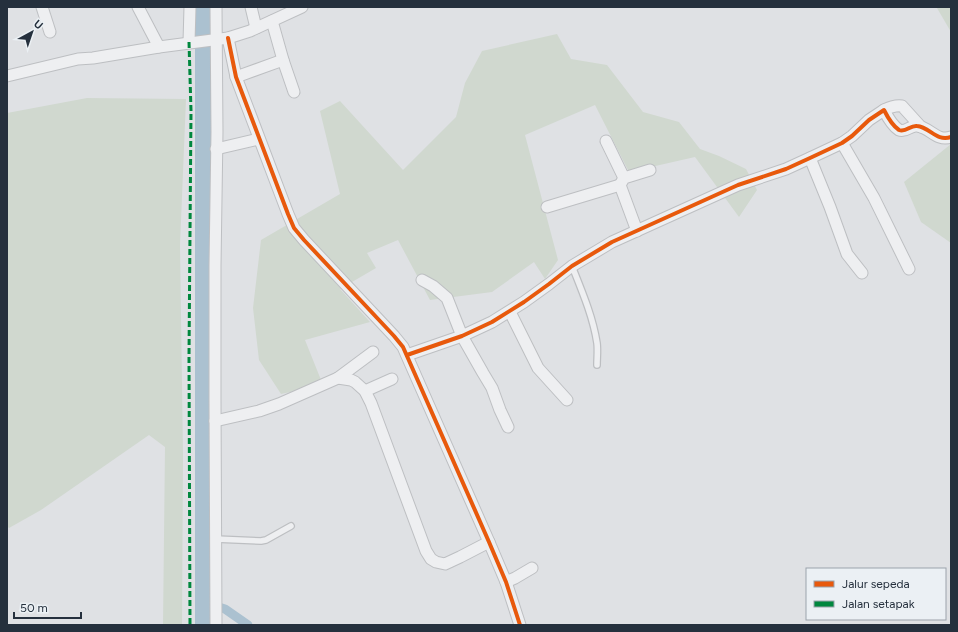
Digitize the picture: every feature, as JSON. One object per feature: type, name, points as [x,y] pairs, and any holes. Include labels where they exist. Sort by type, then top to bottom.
[{"type":"street","points":[[42,7],[50,32]]},
{"type":"street","points":[[138,7],[159,46]]},
{"type":"street","points":[[190,7],[191,42]]},
{"type":"street","points":[[216,7],[218,40],[215,259],[216,625]]},
{"type":"street","points":[[251,7],[256,28]]},
{"type":"street","points":[[7,76],[78,59],[93,58],[159,46],[218,40],[256,28],[302,7]]},
{"type":"street","points":[[272,21],[294,92]]},
{"type":"street","points":[[218,40],[236,77],[294,228],[403,347],[506,582],[520,625]]},
{"type":"street","points":[[236,77],[283,60]]},
{"type":"street","points":[[407,355],[462,336],[492,322],[510,312],[550,284],[572,266],[612,242],[738,185],[786,169],[842,143],[869,120],[884,110],[891,107],[902,106],[921,127]]},
{"type":"street","points":[[884,110],[895,126],[900,130],[904,131],[913,126],[921,127],[939,137],[951,137]]},
{"type":"street","points":[[216,149],[259,139]]},
{"type":"street","points":[[606,141],[622,182],[636,231]]},
{"type":"street","points":[[842,143],[874,198],[909,269]]},
{"type":"street","points":[[810,158],[847,254],[862,274]]},
{"type":"street","points":[[547,207],[622,182],[650,170]]},
{"type":"street","points":[[422,280],[433,286],[447,298],[462,336],[492,388],[508,427]]},
{"type":"street","points":[[510,312],[538,368],[568,400]]},
{"type":"street","points":[[215,421],[279,404],[338,378],[373,352]]},
{"type":"street","points":[[338,378],[351,380],[365,391],[431,559],[445,564],[460,558],[489,542]]},
{"type":"street","points":[[365,391],[392,379]]},
{"type":"street","points":[[506,582],[532,568]]},
{"type":"lane","points":[[572,266],[584,298],[597,344],[596,365]]},
{"type":"lane","points":[[215,540],[261,541],[266,540],[291,526]]},
{"type":"shaded area","points":[[951,7],[951,32],[937,8]]},
{"type":"shaded area","points":[[557,34],[571,59],[607,65],[643,112],[679,122],[700,149],[746,169],[757,190],[739,217],[695,157],[629,172],[595,105],[525,135],[558,260],[545,279],[534,262],[492,292],[430,300],[398,240],[367,253],[376,268],[340,289],[370,322],[305,340],[323,385],[281,394],[259,360],[253,308],[261,240],[340,194],[320,111],[340,101],[403,170],[456,117],[465,83],[482,51]]},
{"type":"shaded area","points":[[87,98],[186,99],[180,245],[183,455],[182,625],[163,625],[165,447],[149,435],[41,510],[9,528],[7,526],[7,113]]},
{"type":"shaded area","points":[[951,144],[951,243],[921,222],[904,182]]},
{"type":"waterway","points":[[203,7],[203,625]]},
{"type":"waterway","points":[[203,602],[225,609],[248,625]]},
{"type":"marked path","points":[[189,42],[191,111],[189,356],[190,625]]},
{"type":"cycle path","points":[[228,38],[236,77],[294,228],[403,347],[506,582],[520,625]]},
{"type":"cycle path","points":[[407,355],[462,336],[492,322],[524,302],[572,266],[612,242],[738,185],[786,169],[842,143],[869,120],[884,110],[892,123],[901,131],[917,126],[922,127],[941,138],[951,137]]}]
